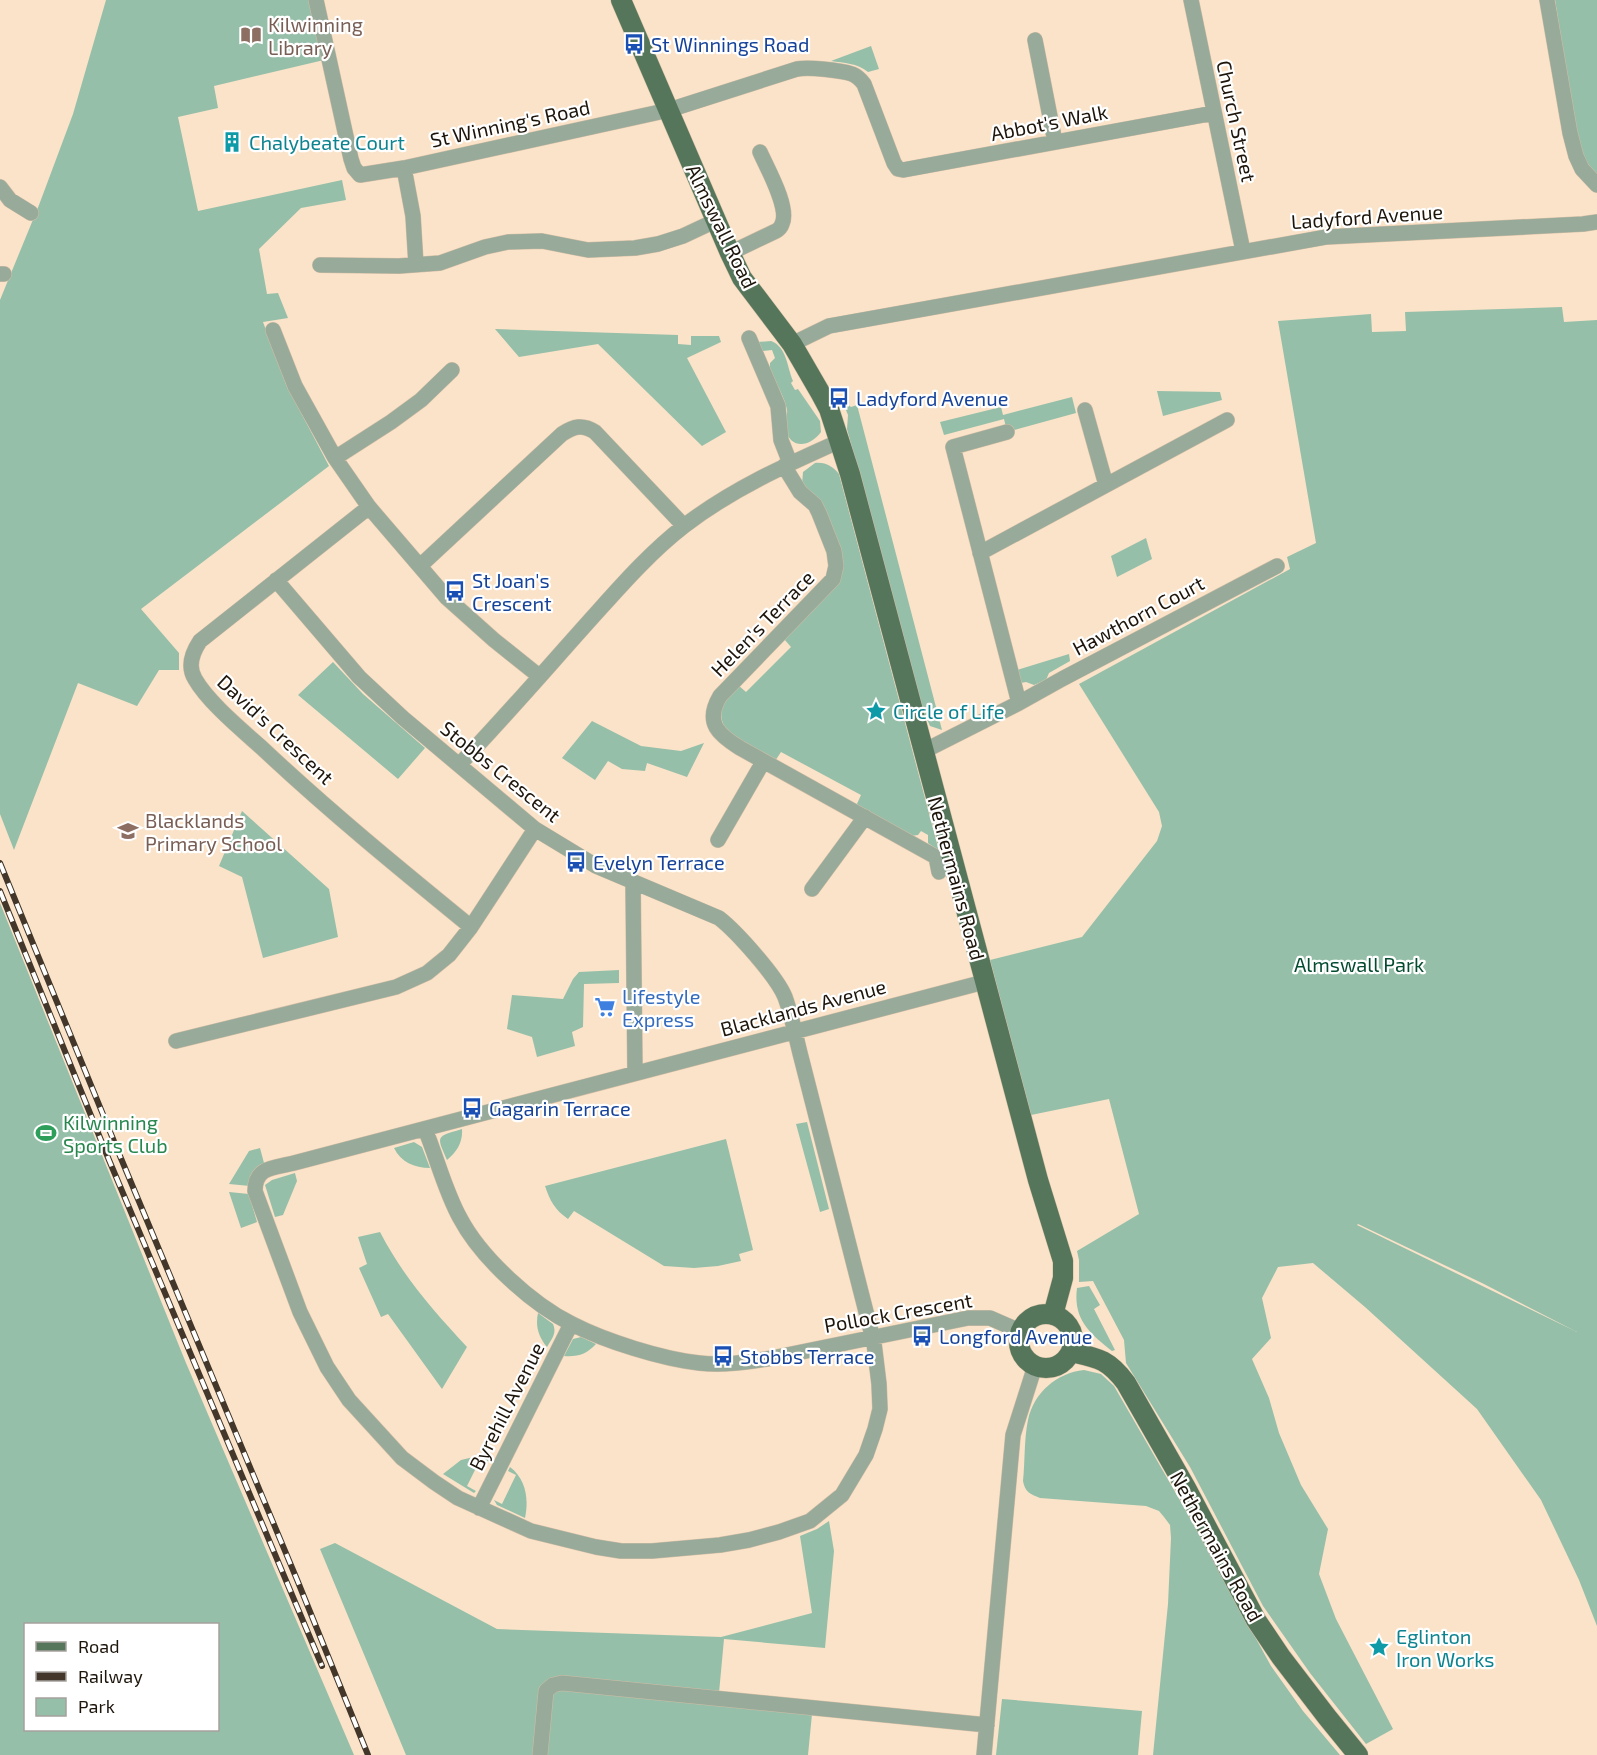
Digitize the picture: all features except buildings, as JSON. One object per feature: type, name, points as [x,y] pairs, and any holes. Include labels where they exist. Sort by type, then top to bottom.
[{"type":"main road","name":"Almswall Road","points":[[621,0],[715,221],[742,278],[792,344],[821,393],[840,441]]},
{"type":"main road","name":"Nethermains Road","points":[[840,441],[984,982],[1038,1180],[1063,1261],[1063,1278],[1053,1315]]},
{"type":"main road","points":[[1045,1314],[1053,1315],[1062,1319],[1072,1334],[1071,1352],[1059,1365],[1052,1368],[1035,1366],[1022,1355],[1018,1339],[1020,1331],[1030,1319],[1045,1314]]},
{"type":"main road","name":"Nethermains Road","points":[[1071,1352],[1101,1359],[1119,1373],[1175,1467],[1256,1620],[1281,1657],[1358,1755]]},
{"type":"street","name":"St Winning's Road","points":[[316,0],[351,159],[360,175],[404,168],[669,110],[805,68],[852,74],[864,84],[894,163]]},
{"type":"street","name":"Church Street","points":[[1191,0],[1243,251]]},
{"type":"street","points":[[1547,0],[1576,156],[1582,169],[1597,185]]},
{"type":"street","points":[[1035,40],[1055,142]]},
{"type":"street","name":"Abbot's Walk","points":[[894,163],[898,169],[909,170],[1214,113]]},
{"type":"street","points":[[730,253],[782,226],[784,218],[782,202],[760,152]]},
{"type":"street","points":[[404,168],[412,216],[416,264]]},
{"type":"street","points":[[0,187],[10,200],[31,213]]},
{"type":"street","points":[[320,265],[399,266],[440,263],[485,246],[508,242],[542,241],[588,250],[635,248],[658,244],[682,236],[715,221]]},
{"type":"street","name":"Ladyford Avenue","points":[[792,344],[830,326],[1326,237],[1597,222]]},
{"type":"street","points":[[273,330],[295,386],[335,458],[369,507],[447,598],[539,676]]},
{"type":"street","points":[[748,338],[778,406],[781,440],[787,465]]},
{"type":"street","points":[[335,458],[421,400],[452,370]]},
{"type":"street","points":[[1085,410],[1106,485]]},
{"type":"street","points":[[980,553],[1227,420]]},
{"type":"street","points":[[420,566],[562,434],[569,429],[582,426],[595,432],[684,526]]},
{"type":"street","points":[[1007,432],[952,447],[1018,703]]},
{"type":"street","points":[[459,765],[645,561],[684,526],[747,485],[840,441]]},
{"type":"street","name":"Helen's Terrace","points":[[787,465],[794,483],[815,505],[819,513],[834,551],[836,566],[832,579],[720,696],[716,702],[713,718],[717,731],[722,737],[763,762],[936,857],[939,872]]},
{"type":"street","name":"David's Crescent","points":[[369,507],[200,641],[191,658],[192,672],[195,680],[231,720],[290,775],[471,927]]},
{"type":"street","name":"Hawthorn Court","points":[[924,751],[1277,566]]},
{"type":"street","name":"Stobbs Crescent","points":[[276,580],[359,678],[535,829],[596,866],[709,913],[730,927],[778,984],[785,998],[794,1031]]},
{"type":"street","points":[[718,840],[763,762]]},
{"type":"street","points":[[812,889],[865,816]]},
{"type":"street","points":[[176,1041],[396,987],[427,973],[449,955],[471,927],[535,829]]},
{"type":"street","points":[[633,883],[635,1073]]},
{"type":"street","name":"Blacklands Avenue","points":[[478,1508],[458,1497],[402,1458],[349,1400],[327,1367],[300,1312],[255,1191],[255,1181],[258,1176],[267,1170],[984,982]]},
{"type":"street","points":[[478,1508],[531,1531],[565,1540],[621,1551],[652,1551],[720,1545],[779,1532],[810,1521],[842,1495],[866,1455],[875,1429],[880,1409],[879,1384],[873,1337],[794,1031]]},
{"type":"street","name":"Pollock Crescent","points":[[425,1129],[460,1218],[477,1244],[503,1273],[521,1289],[571,1324],[617,1343],[699,1363],[746,1362],[968,1318],[990,1318],[1020,1331]]},
{"type":"street","name":"Byrehill Avenue","points":[[478,1508],[571,1324]]},
{"type":"street","points":[[984,1755],[1013,1435],[1035,1366]]},
{"type":"street","points":[[540,1755],[546,1691],[553,1685],[562,1683],[987,1725]]},
{"type":"green space","points":[[106,0],[310,0],[324,60],[214,86],[218,108],[178,117],[198,211],[342,180],[346,200],[301,208],[259,249],[267,294],[278,293],[288,318],[263,322],[286,384],[329,466],[141,609],[179,653],[179,670],[159,670],[137,706],[78,683],[14,850],[0,814],[0,300],[73,114]]},
{"type":"green space","points":[[1555,0],[1597,0],[1597,177],[1584,158],[1576,134]]},
{"type":"green space","points":[[871,46],[879,69],[868,72],[855,65],[831,61]]},
{"type":"green space","name":"Almswall Park","points":[[1562,307],[1564,322],[1597,320],[1597,1626],[1579,1580],[1541,1500],[1477,1409],[1313,1263],[1278,1267],[1262,1298],[1271,1338],[1252,1359],[1301,1485],[1328,1529],[1319,1574],[1336,1619],[1393,1729],[1366,1744],[1310,1673],[1263,1606],[1190,1467],[1126,1363],[1124,1340],[1093,1281],[1079,1282],[1077,1251],[1139,1214],[1109,1099],[1031,1115],[990,960],[1082,937],[1157,841],[1162,826],[1159,812],[1079,684],[1290,569],[1287,557],[1316,543],[1278,321],[1371,314],[1372,332],[1406,331],[1405,312]],"holes":[[[1358,1224],[1482,1283],[1577,1332],[1357,1225]]]},
{"type":"green space","points":[[495,329],[678,335],[678,344],[691,345],[691,336],[719,336],[721,342],[687,358],[726,432],[702,446],[598,344],[519,357]]},
{"type":"green space","points":[[771,341],[780,348],[786,358],[793,381],[791,383],[795,390],[798,389],[820,421],[821,432],[812,441],[796,443],[788,436],[785,429],[786,406],[770,370],[770,363],[775,358],[772,350],[763,351],[757,342]]},
{"type":"green space","points":[[1157,391],[1220,392],[1222,400],[1163,416]]},
{"type":"green space","points":[[1072,397],[1076,413],[1007,432],[1004,419],[944,435],[940,422],[1001,407],[1003,415]]},
{"type":"green space","points":[[846,403],[851,407],[857,405],[942,730],[930,726],[926,717],[923,718],[847,429],[848,415],[844,405]]},
{"type":"green space","points":[[815,463],[828,465],[839,474],[939,851],[928,843],[928,835],[921,831],[918,835],[911,836],[856,806],[861,795],[781,752],[775,761],[745,745],[727,730],[722,721],[721,711],[730,693],[738,685],[746,692],[791,647],[784,639],[841,576],[802,484],[803,472]]},
{"type":"green space","points":[[1146,538],[1152,559],[1117,577],[1111,556]]},
{"type":"green space","points":[[1069,654],[1070,661],[1049,673],[1046,680],[1034,685],[1021,683],[1017,670]]},
{"type":"green space","points":[[333,662],[363,694],[425,748],[398,779],[298,695]]},
{"type":"green space","points":[[592,721],[641,746],[681,751],[704,743],[687,777],[647,763],[645,771],[622,769],[608,761],[595,780],[562,758]]},
{"type":"green space","points":[[242,811],[329,889],[338,937],[263,958],[242,877],[219,866]]},
{"type":"green space","name":"Kilwinning Sports Club","points":[[0,903],[186,1363],[354,1755],[0,1755]]},
{"type":"green space","points":[[619,970],[619,983],[584,984],[583,1027],[572,1032],[575,1046],[537,1057],[532,1037],[507,1029],[512,995],[563,999],[579,972]]},
{"type":"green space","points":[[807,1122],[829,1209],[820,1212],[796,1124]]},
{"type":"green space","points":[[462,1129],[459,1146],[447,1160],[441,1146],[441,1138]]},
{"type":"green space","points":[[726,1139],[753,1250],[739,1254],[741,1261],[694,1268],[664,1266],[574,1211],[568,1219],[554,1205],[545,1186]]},
{"type":"green space","points":[[414,1142],[422,1147],[430,1168],[409,1163],[400,1157],[394,1148]]},
{"type":"green space","points":[[260,1148],[264,1163],[253,1172],[250,1186],[229,1184],[249,1151]]},
{"type":"green space","points":[[295,1173],[297,1181],[283,1215],[275,1217],[265,1185],[272,1180]]},
{"type":"green space","points":[[229,1192],[249,1194],[257,1222],[241,1228]]},
{"type":"green space","points":[[380,1232],[409,1279],[467,1347],[442,1389],[388,1314],[381,1317],[359,1268],[367,1264],[358,1237]]},
{"type":"green space","points":[[1089,1286],[1100,1305],[1094,1309],[1115,1350],[1112,1351],[1096,1338],[1080,1317],[1076,1299],[1077,1288]]},
{"type":"green space","points":[[538,1313],[554,1327],[553,1336],[547,1347],[538,1332]]},
{"type":"green space","points":[[581,1337],[596,1344],[582,1354],[564,1356],[573,1339]]},
{"type":"green space","points":[[1084,1370],[1101,1374],[1114,1386],[1271,1666],[1303,1711],[1340,1755],[1153,1755],[1168,1604],[1170,1525],[1159,1511],[1146,1506],[1040,1498],[1028,1492],[1023,1481],[1028,1420],[1035,1401],[1056,1380]]},
{"type":"green space","points":[[478,1456],[492,1458],[490,1462],[481,1458],[467,1486],[476,1491],[474,1493],[443,1474],[461,1460]]},
{"type":"green space","points":[[510,1467],[523,1483],[527,1504],[525,1518],[497,1505],[494,1500],[502,1504],[516,1475],[508,1471]]},
{"type":"green space","points":[[829,1521],[834,1551],[825,1648],[724,1639],[719,1693],[554,1679],[533,1755],[406,1755],[320,1549],[335,1543],[497,1629],[721,1637],[812,1613],[800,1536]]},
{"type":"green space","points":[[563,1689],[812,1714],[808,1755],[545,1755],[550,1696]]},
{"type":"green space","points":[[1002,1699],[1142,1711],[1138,1755],[996,1755]]},
{"type":"railway","points":[[0,863],[368,1755]]},
{"type":"railway","points":[[0,891],[109,1160],[322,1666]]},
{"type":"place","name":"Kilwinning Library","points":[[251,35]]},
{"type":"place","name":"St Winnings Road","points":[[634,44]]},
{"type":"place","name":"Chalybeate Court","points":[[232,142]]},
{"type":"place","name":"Ladyford Avenue","points":[[839,398]]},
{"type":"place","name":"St Joan's Crescent","points":[[455,591]]},
{"type":"place","name":"Circle of Life","points":[[876,711]]},
{"type":"place","name":"Blacklands Primary School","points":[[128,831]]},
{"type":"place","name":"Evelyn Terrace","points":[[576,862]]},
{"type":"place","name":"Lifestyle Express","points":[[605,1007]]},
{"type":"place","name":"Gagarin Terrace","points":[[472,1108]]},
{"type":"place","name":"Kilwinning Sports Club","points":[[46,1133]]},
{"type":"place","name":"Longford Avenue","points":[[922,1336]]},
{"type":"place","name":"Stobbs Terrace","points":[[723,1356]]},
{"type":"place","name":"Eglinton Iron Works","points":[[1379,1647]]}]
